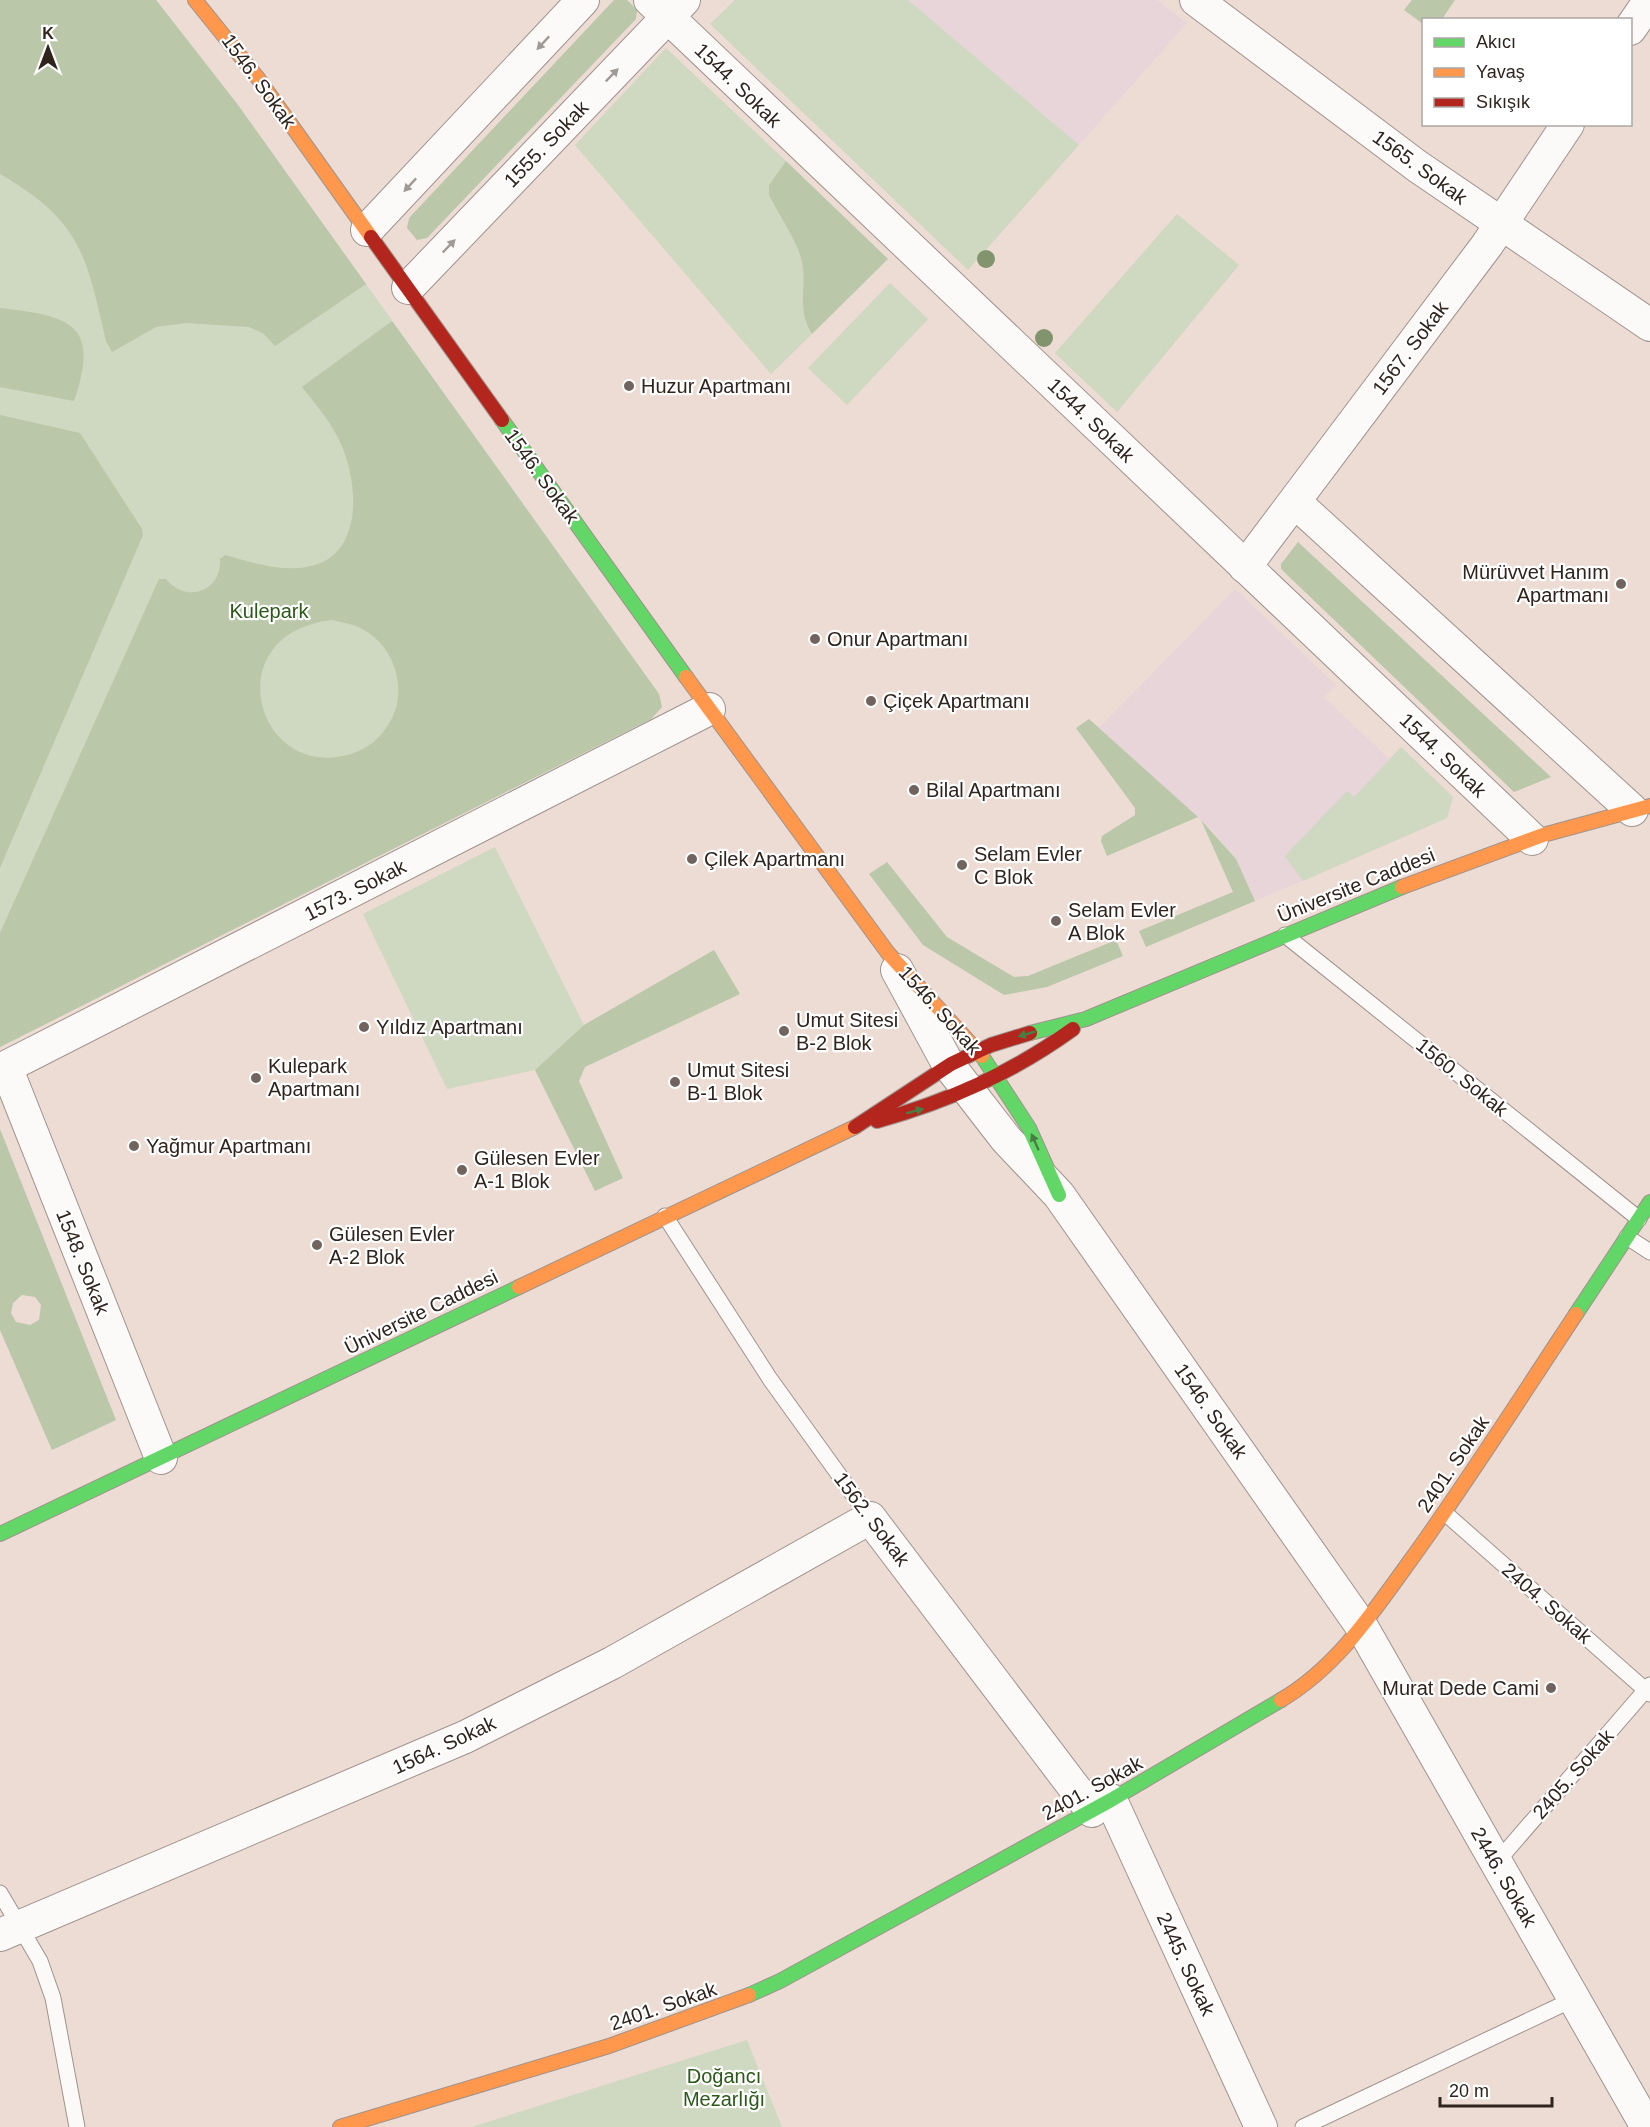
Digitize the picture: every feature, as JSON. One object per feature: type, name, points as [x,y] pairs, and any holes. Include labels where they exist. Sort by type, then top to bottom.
[{"type":"street","name":"1546. Sokak","points":[[195,0],[257,77],[709,709],[888,953],[978,1050],[999,1079],[1029,1128],[1059,1195]]},
{"type":"street","points":[[367,230],[583,0]]},
{"type":"street","name":"1565. Sokak","points":[[1196,0],[1501,225],[1650,325]]},
{"type":"street","points":[[1632,26],[1650,0]]},
{"type":"street","name":"1555. Sokak","points":[[408,288],[667,6]]},
{"type":"street","name":"1544. Sokak","points":[[667,6],[1245,567],[1532,839]]},
{"type":"street","name":"1567. Sokak","points":[[1245,567],[1501,225],[1567,126]]},
{"type":"street","points":[[1295,502],[1641,808]]},
{"type":"street","name":"1573. Sokak","points":[[3,1069],[709,709]]},
{"type":"street","name":"Üniversite Caddesi","points":[[0,1534],[859,1125],[948,1064],[978,1050],[1023,1035],[1084,1020],[1285,934],[1532,839],[1641,808]]},
{"type":"street","name":"1546. Sokak","points":[[888,953],[948,1064],[1006,1139],[1059,1195],[1362,1628]]},
{"type":"street","name":"Üniversite Caddesi","points":[[859,1125],[922,1109],[999,1079],[1050,1046],[1084,1020]]},
{"type":"street","name":"1548. Sokak","points":[[3,1069],[161,1458]]},
{"type":"street","name":"2401. Sokak","points":[[340,2127],[536,2069],[727,2006],[780,1981],[1101,1806],[1288,1696],[1319,1674],[1362,1628],[1445,1513],[1650,1202]]},
{"type":"street","name":"1562. Sokak","points":[[870,1518],[1101,1806]]},
{"type":"street","name":"1564. Sokak","points":[[11,1930],[465,1737],[612,1662],[870,1518]]},
{"type":"street","name":"2446. Sokak","points":[[1362,1628],[1647,2127]]},
{"type":"street","name":"2445. Sokak","points":[[1101,1806],[1261,2127]]},
{"type":"lane","name":"1560. Sokak","points":[[1285,934],[1639,1219]]},
{"type":"lane","name":"1562. Sokak","points":[[665,1216],[770,1379],[870,1518]]},
{"type":"lane","points":[[1627,1237],[1650,1252]]},
{"type":"lane","name":"2404. Sokak","points":[[1445,1513],[1649,1689]]},
{"type":"lane","name":"2405. Sokak","points":[[1496,1863],[1649,1689]]},
{"type":"lane","points":[[0,1893],[11,1930],[40,1961],[53,1998],[77,2127]]},
{"type":"lane","points":[[1303,2127],[1574,1999]]},
{"type":"shaded area","points":[[908,0],[1157,0],[1187,23],[1079,145]]},
{"type":"shaded area","points":[[1235,589],[1336,685],[1324,697],[1389,759],[1401,747],[1453,797],[1447,818],[1255,901],[1236,859],[1213,831],[1099,728]]},
{"type":"green space","name":"Kulepark","points":[[0,0],[156,0],[238,105],[659,694],[662,707],[651,719],[0,1047]]},
{"type":"green space","points":[[0,0],[156,0],[238,105],[366,284],[275,346],[264,334],[249,327],[186,323],[156,327],[112,352],[106,341],[85,262],[76,243],[64,225],[48,208],[0,174]]},
{"type":"green space","points":[[614,0],[627,0],[637,10],[636,19],[427,238],[417,240],[407,228],[409,218]]},
{"type":"green space","points":[[735,0],[908,0],[1079,145],[968,270],[710,24]]},
{"type":"green space","points":[[1412,0],[1455,0],[1443,18],[1422,18],[1422,23],[1404,10]]},
{"type":"green space","points":[[666,48],[786,161],[769,185],[769,195],[800,254],[803,272],[804,316],[812,334],[771,374],[575,145]]},
{"type":"green space","points":[[786,161],[888,259],[812,334],[804,316],[803,272],[800,254],[769,195],[769,185]]},
{"type":"green space","points":[[1177,214],[1239,265],[1117,412],[1055,353]]},
{"type":"green space","points":[[890,283],[928,319],[847,405],[808,368]]},
{"type":"green space","points":[[0,308],[44,315],[61,320],[73,328],[81,339],[84,355],[74,401],[0,387]]},
{"type":"green space","points":[[392,321],[659,694],[662,707],[651,719],[0,1047],[0,933],[159,579],[166,579],[174,587],[183,591],[201,591],[215,580],[220,559],[225,555],[276,567],[307,567],[326,561],[339,549],[348,534],[353,498],[347,461],[333,429],[302,387]],"holes":[[[332,620],[354,625],[374,637],[382,645],[397,676],[398,698],[396,709],[388,726],[369,745],[351,754],[318,757],[291,747],[272,728],[262,703],[261,676],[272,650],[295,631]]]},
{"type":"green space","points":[[0,415],[80,433],[142,529],[143,535],[0,868]]},
{"type":"green space","points":[[1298,542],[1551,777],[1514,792],[1281,569],[1281,564]]},
{"type":"green space","points":[[1089,719],[1198,817],[1107,856],[1101,841],[1102,836],[1135,815],[1135,808],[1076,728]]},
{"type":"green space","points":[[1401,747],[1453,797],[1447,818],[1303,881],[1285,856],[1347,791],[1354,797]]},
{"type":"green space","points":[[1201,820],[1236,859],[1255,901],[1146,947],[1139,931],[1233,892]]},
{"type":"green space","points":[[495,847],[584,1025],[535,1070],[447,1089],[363,914]]},
{"type":"green space","points":[[887,862],[947,937],[1014,977],[1028,976],[1116,940],[1123,956],[1047,987],[1004,995],[923,945],[869,874]]},
{"type":"green space","points":[[714,950],[740,994],[585,1067],[579,1081],[623,1178],[595,1191],[535,1070],[584,1025]]},
{"type":"green space","points":[[0,1129],[116,1420],[52,1450],[0,1330]],"holes":[[[22,1295],[35,1297],[41,1305],[39,1320],[30,1325],[16,1322],[11,1313],[13,1303]]]},
{"type":"green space","name":"Doğancı Mezarlığı","points":[[747,2040],[782,2127],[472,2127]]},
{"type":"traffic: fast","points":[[502,420],[686,677]]},
{"type":"traffic: fast","points":[[1030,1033],[1086,1019],[1402,887]]},
{"type":"traffic: fast","points":[[982,1056],[1029,1128],[1059,1195]]},
{"type":"traffic: fast","points":[[1576,1314],[1650,1202]]},
{"type":"traffic: fast","points":[[0,1534],[519,1287]]},
{"type":"traffic: fast","points":[[749,1995],[780,1981],[1111,1800],[1281,1700]]},
{"type":"traffic: slow","points":[[195,0],[257,77],[371,237]]},
{"type":"traffic: slow","points":[[686,677],[888,953],[982,1056]]},
{"type":"traffic: slow","points":[[1402,887],[1543,835],[1650,806]]},
{"type":"traffic: slow","points":[[519,1287],[855,1127]]},
{"type":"traffic: slow","points":[[1281,1700],[1320,1672],[1368,1619],[1453,1500],[1576,1314]]},
{"type":"traffic: slow","points":[[340,2127],[609,2046],[749,1995]]},
{"type":"traffic: jam","points":[[371,237],[502,420]]},
{"type":"traffic: jam","points":[[877,1121],[955,1095],[979,1084],[1027,1059],[1073,1029]]},
{"type":"traffic: jam","points":[[855,1127],[951,1064],[991,1045],[1030,1033]]},
{"type":"place","name":"Huzur Apartmanı","points":[[629,386]]},
{"type":"place","name":"Mürüvvet Hanım Apartmanı","points":[[1621,584]]},
{"type":"place","name":"Onur Apartmanı","points":[[815,639]]},
{"type":"place","name":"Çiçek Apartmanı","points":[[871,701]]},
{"type":"place","name":"Bilal Apartmanı","points":[[914,790]]},
{"type":"place","name":"Çilek Apartmanı","points":[[692,859]]},
{"type":"place","name":"Selam Evler C Blok","points":[[962,865]]},
{"type":"place","name":"Selam Evler A Blok","points":[[1056,921]]},
{"type":"place","name":"Yıldız Apartmanı","points":[[364,1027]]},
{"type":"place","name":"Umut Sitesi B-2 Blok","points":[[784,1031]]},
{"type":"place","name":"Kulepark Apartmanı","points":[[256,1078]]},
{"type":"place","name":"Umut Sitesi B-1 Blok","points":[[675,1082]]},
{"type":"place","name":"Yağmur Apartmanı","points":[[134,1146]]},
{"type":"place","name":"Gülesen Evler A-1 Blok","points":[[462,1170]]},
{"type":"place","name":"Gülesen Evler A-2 Blok","points":[[317,1245]]},
{"type":"place","name":"Murat Dede Cami","points":[[1551,1688]]}]
